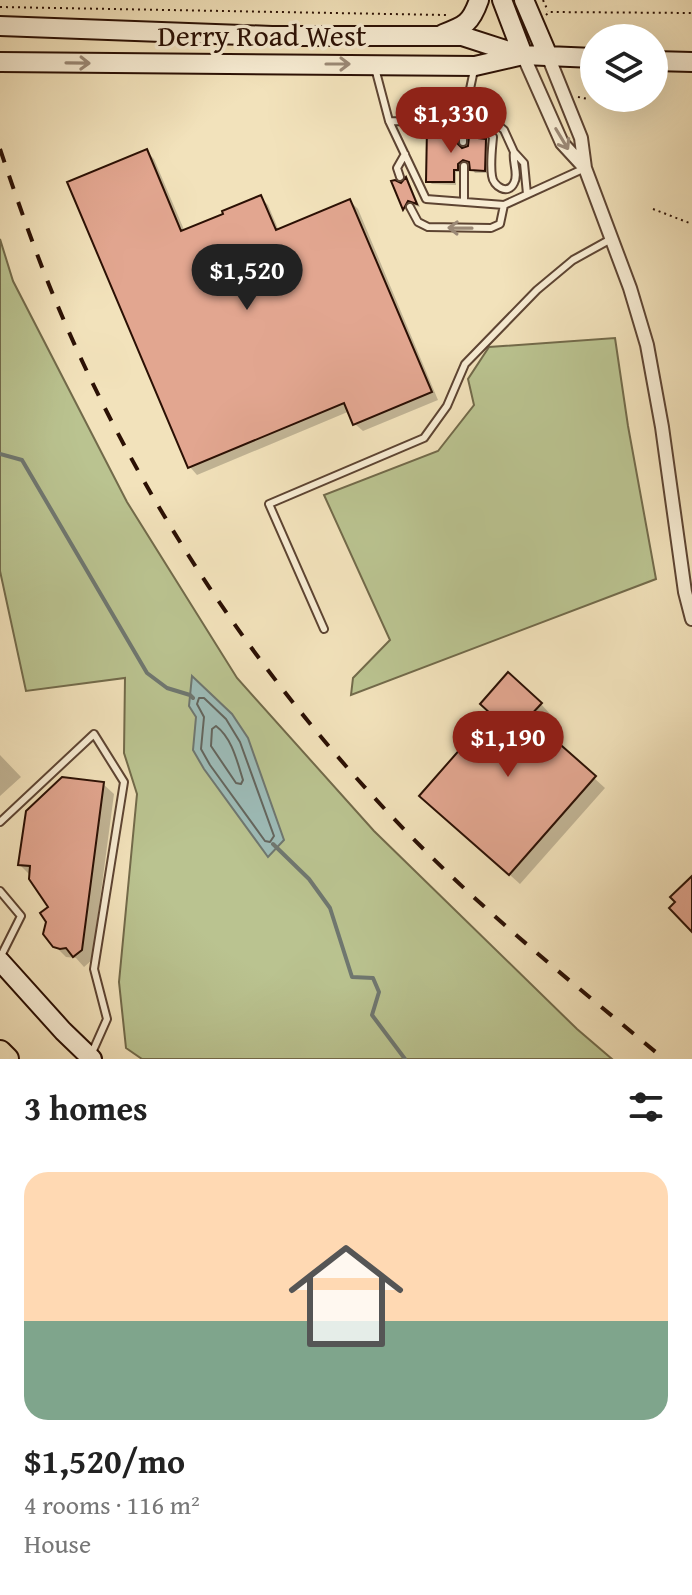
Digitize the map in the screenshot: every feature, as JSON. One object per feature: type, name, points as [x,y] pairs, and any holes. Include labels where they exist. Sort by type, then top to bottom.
[{"type":"highway","points":[[0,1052],[7,1059]]},
{"type":"main road","points":[[441,35],[469,22],[479,0]]},
{"type":"main road","points":[[502,0],[523,55]]},
{"type":"main road","points":[[524,0],[548,56]]},
{"type":"main road","name":"Derry Road West","points":[[0,26],[272,36],[462,36],[523,55],[580,57]]},
{"type":"main road","name":"Derry Road West","points":[[0,62],[475,66],[523,55]]},
{"type":"main road","points":[[668,61],[692,62]]},
{"type":"main road","points":[[0,960],[91,1058]]},
{"type":"street","points":[[523,55],[562,143],[585,168]]},
{"type":"street","points":[[548,56],[581,138],[585,168],[630,288],[647,345],[685,592],[692,619]]},
{"type":"lane","points":[[373,64],[389,121],[426,199],[504,205],[585,168]]},
{"type":"lane","points":[[463,142],[463,126],[475,66]]},
{"type":"lane","points":[[463,126],[479,119],[493,121],[504,130],[514,152],[524,163],[527,194]]},
{"type":"lane","points":[[389,121],[463,126],[491,133],[492,176],[498,187],[503,189],[510,188],[514,183],[514,152]]},
{"type":"lane","points":[[400,177],[397,168],[405,154]]},
{"type":"lane","points":[[464,166],[464,201]]},
{"type":"lane","points":[[410,207],[418,222],[428,227],[491,228],[500,224],[504,205]]},
{"type":"lane","points":[[324,629],[269,504],[424,438],[447,406],[465,364],[537,290],[573,260],[611,239]]},
{"type":"lane","points":[[0,822],[94,734],[124,782],[94,969],[107,1019],[91,1058]]},
{"type":"lane","points":[[0,891],[21,916],[0,960]]},
{"type":"path","points":[[543,0],[549,12]]},
{"type":"path","points":[[0,7],[452,15]]},
{"type":"path","points":[[544,16],[549,12],[692,13]]},
{"type":"path","points":[[653,209],[692,224]]},
{"type":"green space","points":[[0,239],[13,281],[127,502],[237,678],[374,831],[577,1029],[612,1059],[142,1059],[126,1048],[119,982],[137,794],[124,753],[125,678],[26,691],[0,571]]},
{"type":"green space","points":[[615,338],[656,579],[351,695],[353,678],[390,640],[324,495],[438,451],[474,405],[468,379],[489,347]]},
{"type":"water","points":[[192,676],[232,714],[248,738],[284,840],[268,857],[193,750],[196,717],[189,706]]},
{"type":"building","points":[[427,128],[454,128],[454,137],[457,137],[462,148],[468,146],[469,137],[486,139],[485,171],[470,170],[469,162],[463,160],[458,164],[458,170],[454,170],[454,182],[426,182]]},
{"type":"building","points":[[147,149],[181,231],[261,195],[276,230],[350,199],[432,392],[353,425],[344,403],[188,468],[67,182]]},
{"type":"building","points":[[406,177],[417,204],[408,201],[403,210],[391,181],[401,183]]},
{"type":"building","points":[[508,672],[542,703],[529,717],[596,776],[509,875],[419,796],[491,714],[480,704]]},
{"type":"building","points":[[62,777],[104,782],[82,950],[73,957],[66,948],[53,947],[43,934],[46,922],[40,913],[48,907],[29,879],[30,866],[18,865],[26,811]]},
{"type":"building","points":[[692,876],[692,932],[669,908],[675,902],[670,897]]},
{"type":"waterway","points":[[0,454],[22,460],[147,673],[167,688],[193,698]]},
{"type":"waterway","points":[[273,844],[309,879],[330,908],[352,977],[373,978],[379,992],[372,1015],[405,1059]]},
{"type":"railway","points":[[0,149],[54,297],[129,455],[173,531],[273,677],[386,811],[448,873],[527,945],[664,1059]]}]
